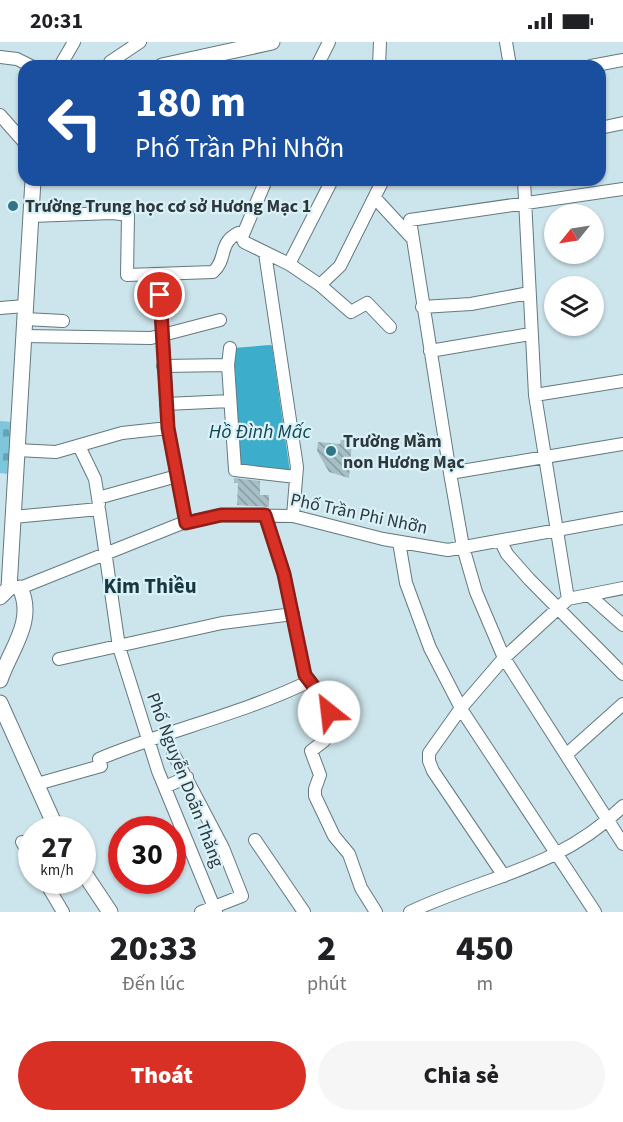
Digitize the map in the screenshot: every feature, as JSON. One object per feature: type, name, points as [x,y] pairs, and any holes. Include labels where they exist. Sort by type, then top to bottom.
[{"type":"main road","points":[[187,60],[254,44],[273,42]]},
{"type":"main road","points":[[0,680],[24,625],[26,599],[10,591],[33,186]]},
{"type":"main road","points":[[0,703],[51,816]]},
{"type":"main road","points":[[96,892],[108,911]]},
{"type":"street","points":[[64,60],[74,42]]},
{"type":"street","points":[[113,60],[140,42]]},
{"type":"street","points":[[320,60],[329,42]]},
{"type":"street","points":[[379,60],[380,42]]},
{"type":"street","points":[[506,42],[509,60]]},
{"type":"street","points":[[0,57],[19,60]]},
{"type":"street","points":[[606,63],[623,60]]},
{"type":"street","points":[[0,115],[18,135]]},
{"type":"street","points":[[606,127],[623,123]]},
{"type":"street","points":[[0,133],[14,131]]},
{"type":"street","points":[[263,186],[244,231],[242,237],[244,242],[289,264],[320,285],[351,312],[368,303],[390,327]]},
{"type":"street","points":[[289,264],[329,186]]},
{"type":"street","points":[[320,285],[340,266],[380,186]]},
{"type":"street","points":[[525,186],[530,334],[535,395],[556,530],[563,604]]},
{"type":"street","points":[[623,189],[410,220],[422,307],[463,547],[476,592],[504,658],[623,844]]},
{"type":"street","points":[[375,198],[411,237]]},
{"type":"street","points":[[31,216],[113,213],[128,215],[127,275],[213,272],[217,270],[224,246],[232,235],[244,231]]},
{"type":"street","points":[[265,253],[297,467],[293,516]]},
{"type":"street","points":[[159,274],[168,428],[186,523]]},
{"type":"street","points":[[422,307],[471,304],[529,294]]},
{"type":"street","points":[[0,308],[63,321]]},
{"type":"street","points":[[24,336],[123,339],[162,335],[220,320]]},
{"type":"street","points":[[430,351],[530,334]]},
{"type":"street","points":[[230,348],[228,365],[235,470],[296,477]]},
{"type":"street","points":[[163,366],[228,365]]},
{"type":"street","points":[[535,395],[623,381]]},
{"type":"street","points":[[166,404],[230,401]]},
{"type":"street","points":[[17,450],[56,452],[122,433],[168,428]]},
{"type":"street","points":[[450,473],[623,444]]},
{"type":"street","name":"Phố Nguyễn Doãn Thăng","points":[[79,446],[95,479],[99,525],[106,554],[118,647],[165,787],[215,910]]},
{"type":"street","points":[[13,518],[98,503],[177,476]]},
{"type":"street","name":"Phố Trần Phi Nhỡn","points":[[10,591],[186,523],[221,515],[293,516],[399,542],[448,550],[623,518]]},
{"type":"street","points":[[265,515],[284,574],[305,675],[329,712],[315,721],[324,741],[311,751],[320,774],[315,796],[334,836],[349,854],[361,888],[376,912]]},
{"type":"street","points":[[399,542],[406,583],[426,637],[461,708],[595,912]]},
{"type":"street","points":[[501,542],[507,554],[563,604],[623,674]]},
{"type":"street","points":[[504,876],[429,761],[433,745],[504,658],[563,604],[589,595],[623,588]]},
{"type":"street","points":[[589,595],[623,625]]},
{"type":"street","points":[[59,658],[222,623],[293,614]]},
{"type":"street","points":[[37,784],[101,766],[99,759],[130,746],[149,742],[246,709],[310,681]]},
{"type":"street","points":[[567,754],[623,704]]},
{"type":"street","points":[[173,753],[223,848],[242,896],[215,910],[201,912]]},
{"type":"street","points":[[165,787],[187,777]]},
{"type":"street","points":[[410,912],[435,908],[504,876],[558,855],[608,821],[623,806]]},
{"type":"street","points":[[255,840],[304,912]]},
{"type":"street","points":[[52,894],[63,912]]},
{"type":"green space","points":[[0,421],[13,422],[8,474],[0,473]]},
{"type":"water","name":"Hồ Đình Mấc","points":[[272,346],[290,472],[240,469],[234,348]]},
{"type":"building","points":[[341,440],[352,441],[349,478],[329,472],[317,451],[318,442],[340,444]]},
{"type":"building","points":[[234,478],[260,481],[260,495],[269,495],[269,507],[237,505],[238,483],[234,483]]},
{"type":"place","name":"Trường Trung học cơ sở Hương Mạc 1","points":[[13,206]]},
{"type":"place","name":"Trường Mầm non Hương Mạc","points":[[331,451]]},
{"type":"district","name":"Kim Thiều","points":[[150,586]]},
{"type":"route","points":[[160,295],[168,428],[186,523],[221,515],[265,515],[284,574],[305,675],[329,712]]}]
